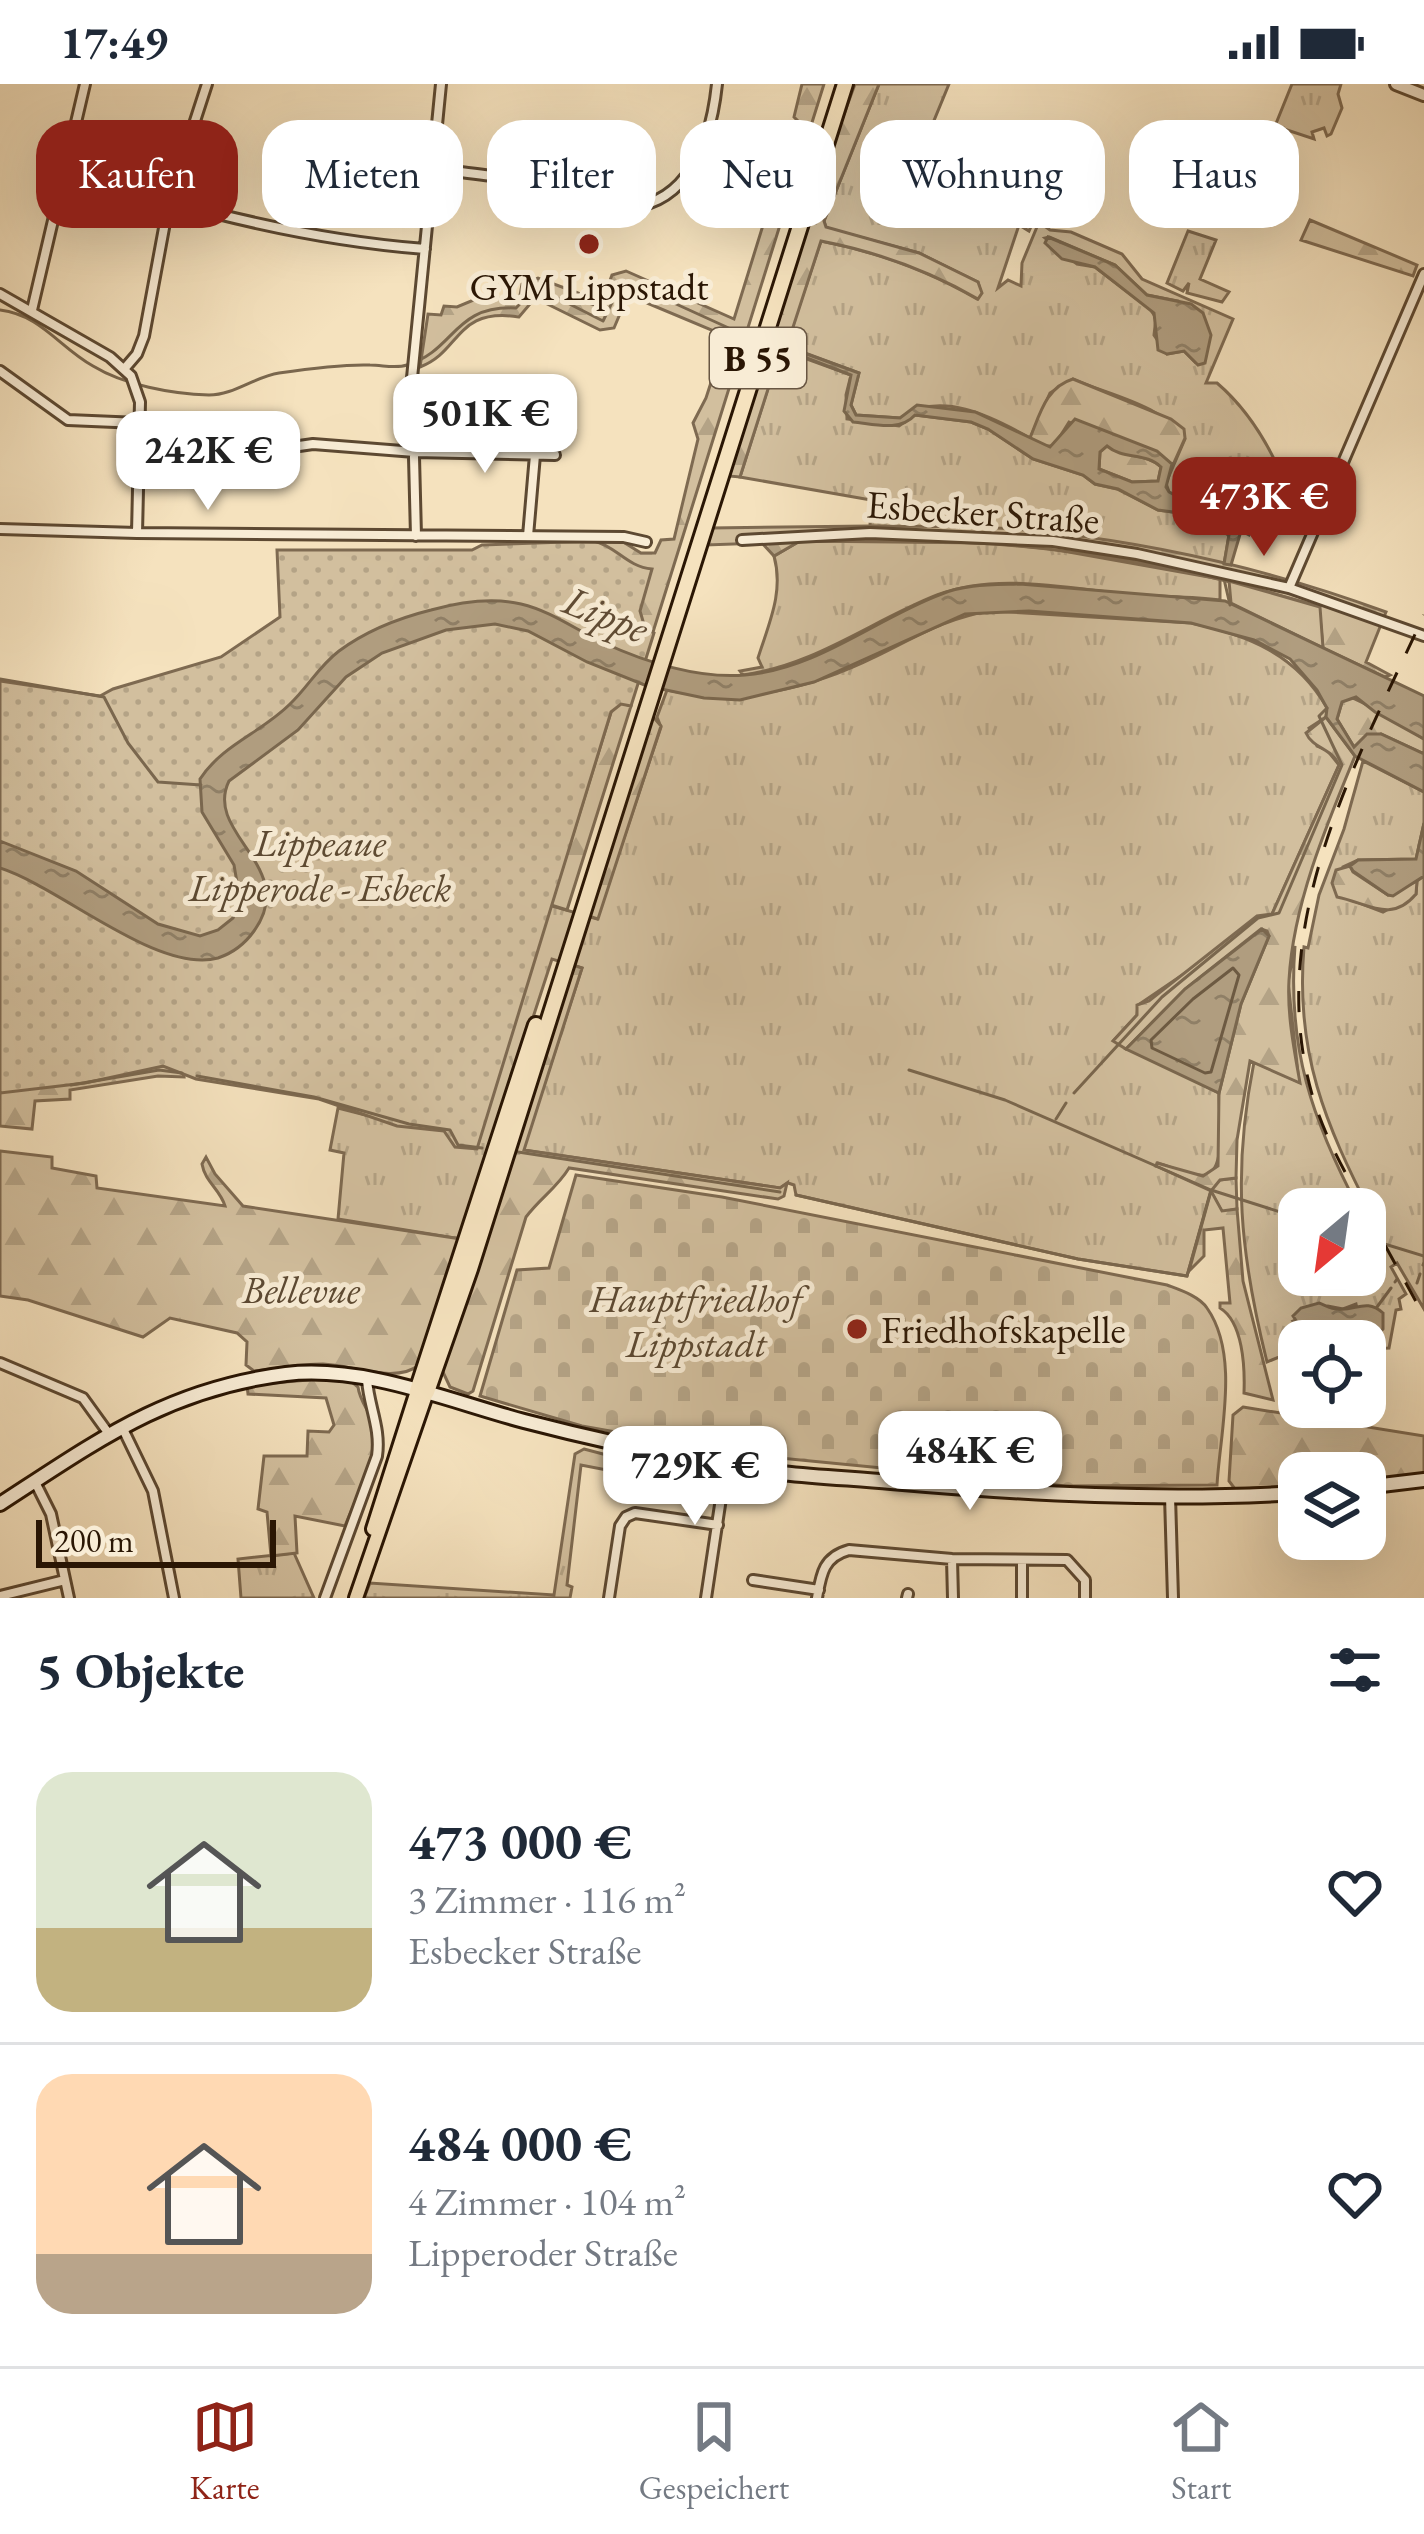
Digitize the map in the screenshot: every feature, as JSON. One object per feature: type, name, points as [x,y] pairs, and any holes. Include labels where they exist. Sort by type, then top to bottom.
[{"type":"highway","name":"B 55","points":[[671,617],[836,84]]},
{"type":"highway","name":"B 55","points":[[422,1392],[845,84]]},
{"type":"main road","points":[[0,1504],[115,1431],[192,1393],[325,1373],[422,1392],[573,1434],[726,1465],[1006,1492],[1170,1496],[1278,1493]]},
{"type":"main road","name":"B 55","points":[[352,1598],[422,1392]]},
{"type":"main road","points":[[1386,1485],[1424,1480]]},
{"type":"street","points":[[32,310],[85,84]]},
{"type":"street","points":[[196,120],[208,84]]},
{"type":"street","points":[[438,120],[441,84]]},
{"type":"street","points":[[463,173],[518,181],[597,205],[640,205],[686,179],[700,158],[717,84]]},
{"type":"street","points":[[1396,84],[1424,94]]},
{"type":"street","points":[[238,221],[346,242],[425,249]]},
{"type":"street","points":[[124,368],[144,336],[164,228]]},
{"type":"street","points":[[416,536],[412,368],[427,228]]},
{"type":"street","points":[[1289,588],[1424,274]]},
{"type":"street","points":[[0,294],[124,368],[136,388],[140,423],[137,533]]},
{"type":"street","points":[[0,371],[68,419],[140,423]]},
{"type":"street","points":[[137,452],[251,453],[313,444],[555,455]]},
{"type":"street","points":[[528,536],[535,455]]},
{"type":"street","points":[[0,529],[624,537],[646,542]]},
{"type":"street","name":"Esbecker Straße","points":[[742,540],[833,533],[989,536],[1074,544],[1289,588],[1424,637]]},
{"type":"street","points":[[0,1363],[83,1398],[115,1431],[153,1492],[174,1598]]},
{"type":"street","points":[[325,1598],[377,1456],[380,1435],[367,1380]]},
{"type":"street","points":[[706,1598],[726,1465]]},
{"type":"street","points":[[35,1481],[51,1514],[69,1598]]},
{"type":"street","points":[[1170,1496],[1173,1598]]},
{"type":"street","points":[[609,1598],[620,1526],[626,1517],[635,1514],[718,1525]]},
{"type":"street","points":[[753,1580],[818,1594],[826,1563],[848,1550],[1067,1560],[1085,1580],[1085,1598]]},
{"type":"street","points":[[952,1558],[953,1598]]},
{"type":"street","points":[[1022,1560],[1022,1598]]},
{"type":"street","points":[[0,1596],[65,1580]]},
{"type":"green space","points":[[802,84],[824,84],[813,120],[794,117]]},
{"type":"green space","points":[[855,84],[879,84],[865,120],[860,120],[860,131],[836,191],[836,136]]},
{"type":"green space","points":[[879,84],[949,84],[934,120],[865,120]]},
{"type":"green space","points":[[1292,84],[1341,84],[1342,108],[1331,134],[1327,136],[1324,128],[1312,132],[1314,139],[1299,134],[1299,120],[1277,120]]},
{"type":"green space","points":[[860,131],[860,228],[1018,228],[998,288],[1008,280],[1021,286],[1022,263],[1037,228],[1071,232],[1122,254],[1142,279],[1233,319],[1206,383],[1217,383],[1236,401],[1278,467],[1249,535],[1169,492],[1166,483],[1185,439],[1175,427],[1149,409],[1073,379],[1050,393],[1030,438],[982,415],[948,406],[915,410],[900,418],[856,415],[851,405],[859,373],[786,346],[821,241],[901,263],[977,299],[981,293],[978,282],[919,253],[826,228],[836,228],[836,191]],"holes":[[[1045,238],[1115,265],[1147,295],[1178,301],[1196,363],[1184,351],[1167,354],[1154,335],[1156,318],[1150,309],[1095,267],[1077,264]]]},
{"type":"green space","points":[[1310,220],[1417,265],[1413,276],[1301,240]]},
{"type":"green space","points":[[762,228],[779,228],[653,632],[644,629],[637,613],[646,570],[576,544],[620,540],[641,553],[655,553],[661,540],[674,539],[698,439],[693,423],[726,336],[628,295],[614,328],[600,330],[535,298],[519,317],[482,318],[470,324],[420,367],[428,314],[441,315],[444,306],[457,307],[483,296],[519,301],[522,284],[538,278],[586,296],[589,303],[600,307],[612,275],[626,271],[734,319]]},
{"type":"green space","points":[[804,228],[830,228],[919,253],[978,282],[982,293],[978,299],[902,263],[821,241],[740,477],[728,476]]},
{"type":"green space","points":[[1188,231],[1216,240],[1200,279],[1229,292],[1222,302],[1187,293],[1189,283],[1183,291],[1167,283]]},
{"type":"green space","points":[[785,351],[851,375],[847,419],[899,426],[915,415],[971,422],[1033,459],[1229,535],[1224,564],[1048,536],[870,526],[871,500],[740,477],[776,363]]},
{"type":"green space","points":[[1073,379],[1171,419],[1184,429],[1185,438],[1172,467],[1069,422],[1054,446],[1030,438],[1050,395]]},
{"type":"green space","points":[[1107,445],[1155,462],[1161,467],[1158,481],[1132,482],[1099,469],[1100,452]]},
{"type":"green space","points":[[711,528],[1009,529],[1097,539],[1181,553],[1305,585],[1386,612],[1366,662],[1390,675],[1385,677],[1323,648],[1319,607],[1158,566],[970,543],[800,541],[774,556],[762,543],[706,545]]},
{"type":"green space","name":"Lippeaue Lipperode - Esbeck","points":[[594,541],[652,569],[640,611],[645,628],[654,633],[631,706],[621,704],[611,712],[477,1149],[455,1147],[444,1131],[397,1126],[319,1099],[196,1079],[163,1066],[85,1083],[0,1093],[0,681],[100,696],[221,657],[280,617],[277,550],[472,550],[482,545]]},
{"type":"green space","points":[[800,541],[989,543],[1052,549],[1220,579],[1220,600],[985,584],[937,595],[795,662],[743,675],[740,671],[762,667],[758,658],[776,595],[774,556]]},
{"type":"green space","points":[[1229,581],[1320,607],[1323,648],[1231,603]]},
{"type":"green space","points":[[991,611],[1212,628],[1252,641],[1286,661],[1327,708],[1326,717],[1309,728],[1317,746],[1339,765],[1272,914],[1138,1005],[1137,1015],[1114,1040],[1219,1093],[1217,1163],[1205,1175],[1196,1175],[1236,1178],[1237,1209],[1222,1212],[1211,1192],[1187,1276],[1078,1259],[796,1195],[794,1185],[788,1183],[780,1188],[523,1150],[582,968],[552,959],[461,1239],[338,1219],[344,1153],[330,1150],[338,1108],[365,1115],[367,1109],[182,1064],[0,1085],[0,868],[629,679],[552,906],[597,919],[661,727],[657,717],[667,690],[722,696],[801,685],[852,668],[946,623]]},
{"type":"green space","points":[[1349,697],[1424,739],[1424,754],[1381,734],[1354,747],[1337,719],[1342,702]]},
{"type":"green space","points":[[622,703],[631,706],[567,910],[551,905],[612,709]]},
{"type":"green space","points":[[649,712],[661,726],[598,919],[585,915]]},
{"type":"green space","points":[[1326,717],[1355,756],[1313,866],[1292,952],[1289,1006],[1300,1083],[1250,1061],[1236,1178],[1220,1180],[1211,1191],[1156,1166],[1203,1176],[1218,1166],[1219,1093],[1241,1004],[1267,931],[1261,929],[1185,989],[1126,1049],[1113,1041],[1137,1015],[1137,1005],[1149,1001],[1257,916],[1272,914],[1339,765],[1306,733]]},
{"type":"green space","points":[[1363,761],[1424,792],[1424,823],[1416,859],[1358,860],[1343,867],[1346,898],[1383,912],[1416,894],[1417,881],[1424,876],[1424,1309],[1397,1263],[1391,1267],[1406,1294],[1399,1299],[1401,1309],[1396,1310],[1389,1348],[1386,1320],[1360,1320],[1356,1304],[1343,1309],[1328,1306],[1295,1320],[1278,1320],[1278,1357],[1267,1362],[1245,1248],[1243,1140],[1254,1062],[1299,1082],[1288,982],[1295,946],[1299,1051],[1316,1114],[1349,1188],[1278,1188],[1278,1296],[1386,1296],[1386,1188],[1359,1188],[1327,1118],[1309,1054],[1302,985],[1304,947],[1308,948],[1319,895]]},
{"type":"green space","points":[[1350,866],[1388,895],[1417,881],[1416,894],[1388,910],[1337,897],[1332,883],[1336,870]]},
{"type":"green space","points":[[570,964],[582,968],[524,1150],[780,1188],[787,1183],[784,1196],[778,1199],[569,1168],[526,1217],[473,1391],[468,1394],[450,1387],[442,1370]]},
{"type":"green space","points":[[182,1064],[184,1077],[158,1076],[70,1090],[70,1099],[35,1101],[32,1129],[0,1126],[0,1085]]},
{"type":"green space","name":"Bellevue","points":[[0,1151],[52,1157],[52,1168],[96,1176],[97,1188],[225,1206],[204,1170],[206,1157],[243,1206],[461,1239],[419,1365],[398,1373],[323,1364],[254,1371],[246,1365],[247,1342],[237,1333],[170,1318],[143,1337],[28,1300],[0,1296]]},
{"type":"green space","name":"Hauptfriedhof Lippstadt","points":[[576,1175],[722,1197],[1167,1285],[1189,1294],[1207,1308],[1223,1348],[1225,1394],[1217,1485],[1066,1486],[739,1454],[582,1426],[480,1396],[517,1270],[549,1268]]},
{"type":"green space","points":[[1211,1191],[1222,1211],[1237,1209],[1243,1281],[1273,1400],[1244,1393],[1238,1334],[1220,1308],[1220,1303],[1230,1303],[1223,1228],[1204,1230],[1204,1256],[1189,1271]]},
{"type":"green space","points":[[321,1379],[352,1382],[358,1387],[373,1423],[371,1462],[345,1526],[295,1516],[297,1553],[271,1556],[267,1512],[258,1509],[264,1456],[307,1456],[308,1431],[329,1432],[334,1425],[326,1398],[248,1394],[247,1385]]},
{"type":"green space","points":[[1243,1407],[1278,1413],[1278,1428],[1374,1428],[1424,1436],[1424,1475],[1386,1479],[1386,1452],[1278,1452],[1278,1487],[1235,1489],[1229,1481],[1233,1415]]},
{"type":"green space","points":[[584,1449],[687,1476],[700,1488],[581,1465],[567,1585],[572,1587],[570,1598],[364,1598],[370,1583],[554,1595],[575,1454]]},
{"type":"green space","points":[[294,1553],[314,1598],[241,1598],[238,1559]]},
{"type":"water","points":[[1048,237],[1115,265],[1147,295],[1191,304],[1203,313],[1211,335],[1205,363],[1198,365],[1184,351],[1167,354],[1158,350],[1154,313],[1095,267],[1062,259],[1045,243]]},
{"type":"water","points":[[773,345],[859,373],[851,405],[856,415],[900,418],[917,405],[975,412],[1050,447],[1075,419],[1157,451],[1172,464],[1169,492],[1241,531],[1231,565],[1224,564],[1229,535],[1033,459],[971,422],[915,415],[894,425],[853,422],[844,411],[851,375]],"holes":[[[1107,446],[1155,462],[1161,467],[1158,481],[1132,482],[1099,469],[1100,452]]]},
{"type":"water","points":[[1020,584],[1225,601],[1424,696],[1424,739],[1356,697],[1342,702],[1337,719],[1354,747],[1367,734],[1381,734],[1424,754],[1424,792],[1355,756],[1326,717],[1327,708],[1317,690],[1290,659],[1254,640],[1191,623],[1029,611],[965,614],[814,682],[740,700],[647,686],[528,631],[495,624],[446,630],[382,653],[346,677],[298,730],[229,781],[224,800],[228,818],[266,888],[265,908],[254,931],[229,954],[194,960],[167,954],[0,868],[0,841],[76,871],[158,924],[200,936],[218,930],[233,918],[240,900],[234,865],[202,812],[200,779],[220,757],[290,704],[339,651],[372,631],[419,613],[476,601],[521,604],[655,663],[691,672],[745,675],[821,654],[949,591]]},
{"type":"water","points":[[1424,823],[1424,876],[1393,896],[1353,871],[1350,866],[1358,860],[1416,859]]},
{"type":"water","points":[[1262,929],[1269,936],[1241,1004],[1219,1093],[1126,1049],[1185,989]]},
{"type":"water","points":[[1319,1303],[1338,1309],[1371,1306],[1383,1313],[1383,1320],[1296,1320],[1293,1316]]},
{"type":"waterway","points":[[0,310],[27,318],[105,373],[164,390],[209,395],[279,373],[348,365],[407,365],[436,349],[479,314],[516,308],[536,287],[603,321],[620,286],[630,283],[744,335]]},
{"type":"waterway","points":[[1224,579],[1230,605]]},
{"type":"waterway","points":[[0,679],[104,697],[128,743],[158,782],[201,785]]},
{"type":"waterway","points":[[1074,1093],[1162,997],[1258,918],[1279,913],[1342,765],[1319,716],[1327,708]]},
{"type":"waterway","points":[[71,1085],[159,1070],[182,1073]]},
{"type":"waterway","points":[[909,1070],[1005,1100],[1211,1190],[1278,1211]]},
{"type":"waterway","points":[[197,1076],[314,1097],[409,1124],[450,1130],[458,1145],[482,1148]]},
{"type":"waterway","points":[[1056,1119],[1066,1103]]},
{"type":"waterway","points":[[518,1152],[780,1192]]},
{"type":"waterway","points":[[796,1195],[1078,1259],[1187,1276],[1211,1190]]},
{"type":"waterway","points":[[1386,1244],[1424,1256]]},
{"type":"waterway","points":[[1417,1283],[1420,1274]]},
{"type":"waterway","points":[[1377,1307],[1391,1288]]},
{"type":"railway","points":[[1354,1188],[1314,1101],[1301,1037],[1299,974],[1307,912],[1323,851],[1370,731],[1424,615]]},
{"type":"railway","points":[[1386,1247],[1424,1316]]},
{"type":"place","name":"GYM Lippstadt","points":[[589,244]]},
{"type":"place","name":"Friedhofskapelle","points":[[857,1329]]},
{"type":"water label","name":"Lippe","points":[[606,614]]}]
